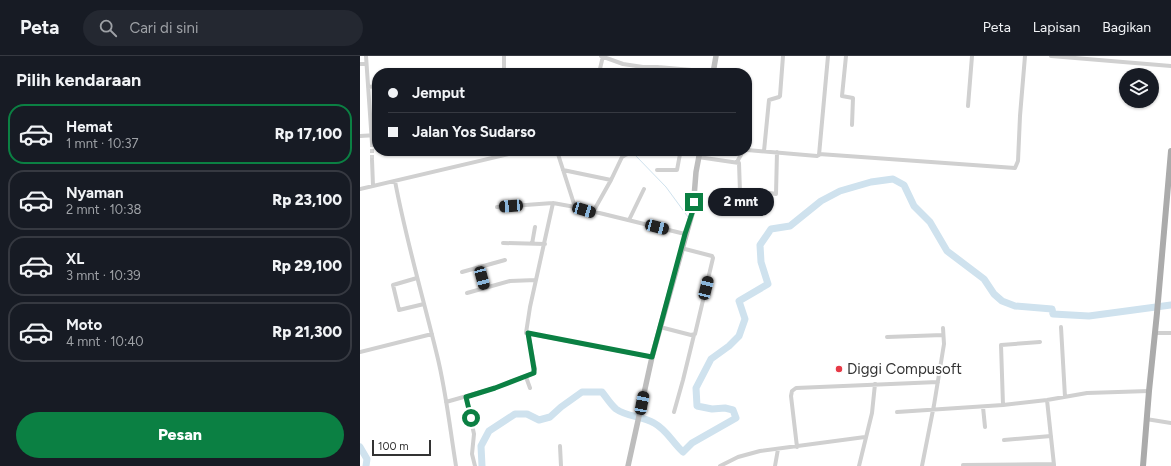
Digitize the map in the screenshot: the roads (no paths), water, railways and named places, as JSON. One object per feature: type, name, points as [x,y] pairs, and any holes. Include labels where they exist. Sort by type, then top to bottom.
[{"type":"main road","points":[[1143,466],[1146,419],[1158,313],[1158,297],[1169,204],[1171,151]]},
{"type":"street","points":[[366,56],[372,143]]},
{"type":"street","points":[[504,56],[504,68]]},
{"type":"street","points":[[600,68],[602,56],[623,64],[643,67],[669,68]]},
{"type":"street","points":[[714,68],[716,56]]},
{"type":"street","points":[[764,151],[769,100],[780,96],[783,56]]},
{"type":"street","points":[[819,154],[828,56]]},
{"type":"street","points":[[846,56],[842,96],[854,98],[852,125]]},
{"type":"street","points":[[968,106],[972,56]]},
{"type":"street","points":[[752,150],[817,156],[819,154],[1015,168],[1018,161],[1025,56]]},
{"type":"street","points":[[1052,56],[1171,66]]},
{"type":"street","points":[[360,64],[366,64]]},
{"type":"street","points":[[368,87],[372,87]]},
{"type":"street","points":[[360,136],[372,135]]},
{"type":"street","points":[[708,156],[737,162],[740,165],[741,193],[776,194],[777,152]]},
{"type":"street","points":[[360,189],[501,156]]},
{"type":"street","points":[[559,156],[575,207]]},
{"type":"street","points":[[593,212],[623,156]]},
{"type":"street","points":[[657,170],[677,170],[680,156]]},
{"type":"street","points":[[628,466],[652,357],[681,248],[693,210],[699,156]]},
{"type":"street","points":[[737,162],[740,156]]},
{"type":"street","points":[[372,160],[373,186]]},
{"type":"street","points":[[563,170],[611,180]]},
{"type":"street","points":[[395,181],[417,278],[437,356],[456,466]]},
{"type":"street","points":[[629,220],[644,189]]},
{"type":"street","points":[[497,207],[553,203],[685,234]]},
{"type":"street","points":[[446,402],[495,388],[534,373],[528,333],[525,332],[553,203]]},
{"type":"street","points":[[532,244],[535,227]]},
{"type":"street","points":[[503,243],[544,244]]},
{"type":"street","points":[[674,412],[684,380],[713,258],[712,256],[681,248]]},
{"type":"street","points":[[462,272],[505,260]]},
{"type":"street","points":[[479,267],[485,288]]},
{"type":"street","points":[[417,278],[393,285],[399,310],[424,304]]},
{"type":"street","points":[[467,293],[510,281],[536,280]]},
{"type":"street","points":[[1061,327],[1065,397]]},
{"type":"street","points":[[660,328],[694,335]]},
{"type":"street","points":[[922,466],[944,344],[943,328]]},
{"type":"street","points":[[528,333],[652,357]]},
{"type":"street","points":[[1156,333],[1171,333]]},
{"type":"street","points":[[360,352],[432,334]]},
{"type":"street","points":[[887,337],[943,335]]},
{"type":"street","points":[[1004,405],[1001,345],[1040,342]]},
{"type":"street","points":[[526,377],[530,388]]},
{"type":"street","points":[[797,446],[792,391],[796,388],[938,382]]},
{"type":"street","points":[[859,466],[872,413],[875,384]]},
{"type":"street","points":[[897,412],[1004,405],[1047,400],[1087,393],[1149,391]]},
{"type":"street","points":[[466,397],[474,434],[472,454],[475,466]]},
{"type":"street","points":[[963,466],[1054,465],[1047,400]]},
{"type":"street","points":[[982,406],[985,427]]},
{"type":"street","points":[[1146,419],[1171,423]]},
{"type":"street","points":[[1004,440],[1051,436]]},
{"type":"street","points":[[720,466],[748,454],[865,437]]},
{"type":"street","points":[[560,446],[561,466]]},
{"type":"street","points":[[775,466],[778,449]]},
{"type":"waterway","points":[[636,156],[666,187],[688,217]]},
{"type":"waterway","points":[[482,466],[481,446],[489,431],[515,414],[527,414],[539,420],[550,417],[582,392],[602,392],[612,405],[620,412],[645,419],[659,426],[683,452],[692,443],[736,418],[733,410],[725,408],[712,409],[697,406],[696,388],[711,359],[729,346],[739,336],[745,319],[739,301],[768,284],[761,262],[760,245],[771,229],[790,226],[821,201],[840,191],[871,182],[893,179],[904,185],[914,206],[930,222],[947,251],[984,279],[994,294],[1002,301],[1015,306],[1052,309],[1053,314],[1089,316],[1171,305]]},
{"type":"waterway","points":[[360,447],[367,459],[366,466]]},
{"type":"tunnel","points":[[372,143],[372,160]]},
{"type":"place","name":"Diggi Compusoft","points":[[839,369]]}]
